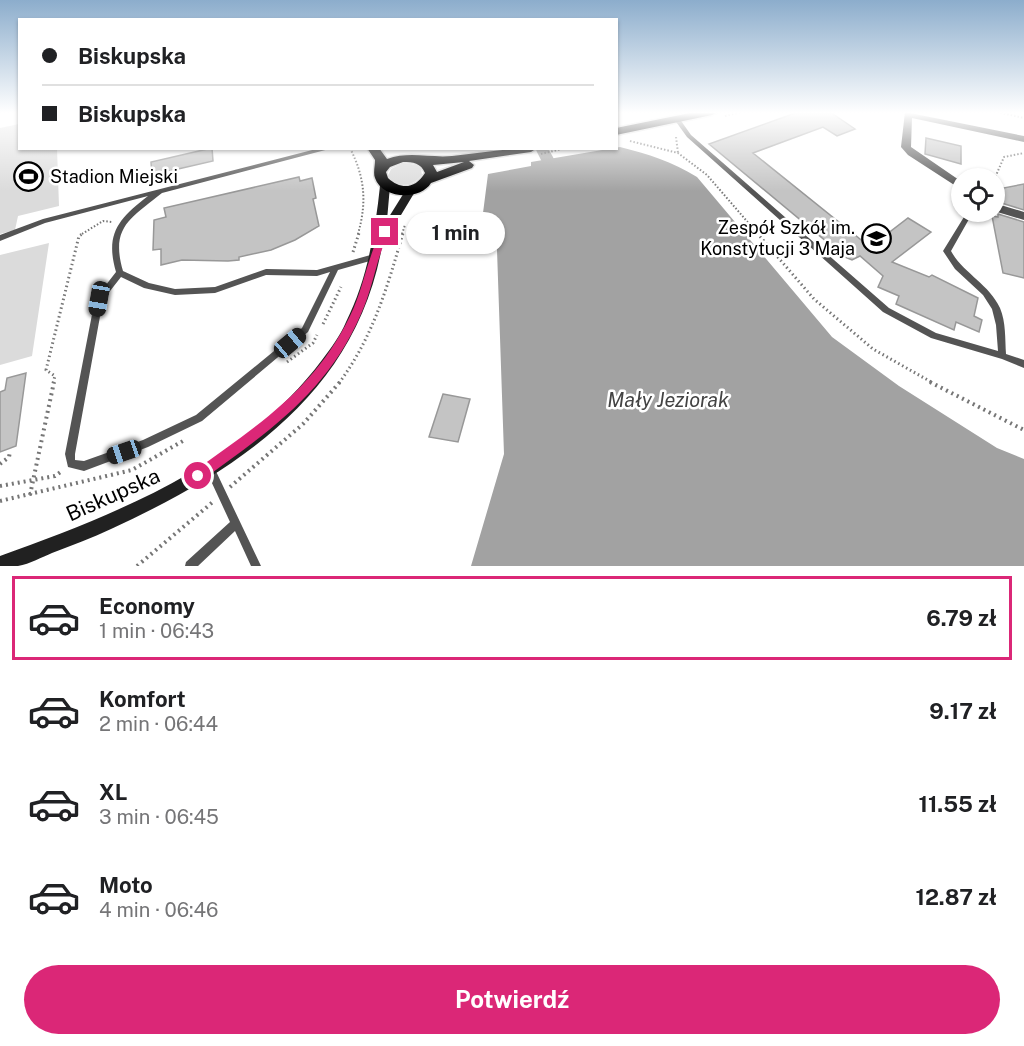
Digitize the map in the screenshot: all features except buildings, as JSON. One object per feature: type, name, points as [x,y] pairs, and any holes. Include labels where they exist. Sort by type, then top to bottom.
[{"type":"main road","points":[[374,150],[381,160],[380,180],[385,186],[394,190],[411,190],[440,173],[526,150]]},
{"type":"main road","points":[[394,150],[407,158],[435,162],[526,150]]},
{"type":"main road","points":[[381,169],[392,161],[407,158]]},
{"type":"main road","points":[[422,161],[430,169],[428,180]]},
{"type":"street","points":[[907,138],[906,147],[911,153],[951,180]]},
{"type":"street","name":"Biskupska","points":[[0,564],[123,516],[157,500],[210,468],[275,420],[304,393],[342,343],[357,312],[375,253],[385,186]]},
{"type":"street","name":"Biskupska","points":[[375,253],[393,216],[411,190]]},
{"type":"street","points":[[1005,210],[1024,216]]},
{"type":"lane","points":[[692,138],[886,310],[934,336],[1024,364]]},
{"type":"lane","points":[[0,238],[43,221],[322,150]]},
{"type":"lane","points":[[159,192],[122,223],[113,241],[113,255],[120,273],[147,286],[175,292],[215,290],[266,272],[317,273],[339,268],[375,253]]},
{"type":"lane","points":[[964,222],[947,250],[960,272],[985,292],[995,306],[1002,356]]},
{"type":"lane","points":[[120,273],[99,299],[70,454],[71,464],[84,466],[145,444],[199,418],[305,330],[339,268]]},
{"type":"lane","points":[[210,468],[256,566]]},
{"type":"lane","points":[[190,566],[236,524]]},
{"type":"path","points":[[676,138],[678,153]]},
{"type":"path","points":[[629,141],[678,153],[708,175],[814,299],[873,348],[918,376],[1024,430]]},
{"type":"path","points":[[351,150],[367,185],[366,203]]},
{"type":"path","points":[[999,168],[1004,157],[1024,153]]},
{"type":"path","points":[[30,495],[55,376],[46,370],[79,236],[103,221],[122,223]]},
{"type":"path","points":[[0,464],[9,457],[10,452]]},
{"type":"path","points":[[0,486],[55,476],[71,464]]},
{"type":"shaded area","name":"Stadion Miejski","points":[[0,138],[18,138],[18,150],[57,150],[59,206],[18,216],[15,230],[0,234]]},
{"type":"shaded area","points":[[403,163],[417,165],[421,168],[422,175],[419,179],[407,185],[393,183],[389,180],[391,169]]},
{"type":"shaded area","points":[[49,243],[32,356],[0,365],[0,255]]},
{"type":"water","name":"Mały Jeziorak","points":[[618,147],[660,159],[697,177],[832,337],[899,386],[997,448],[1024,459],[1024,566],[471,566],[504,454],[497,250],[483,213],[488,174],[531,166],[531,162],[602,150],[618,150]]},
{"type":"waterway","points":[[542,150],[547,159]]},
{"type":"place","name":"Stadion Miejski","points":[[29,177]]},
{"type":"place","name":"Zespół Szkół im. Konstytucji 3 Maja","points":[[876,238]]},
{"type":"route","points":[[198,476],[275,420],[304,393],[323,370],[342,343],[357,312],[376,249],[385,232]]}]
